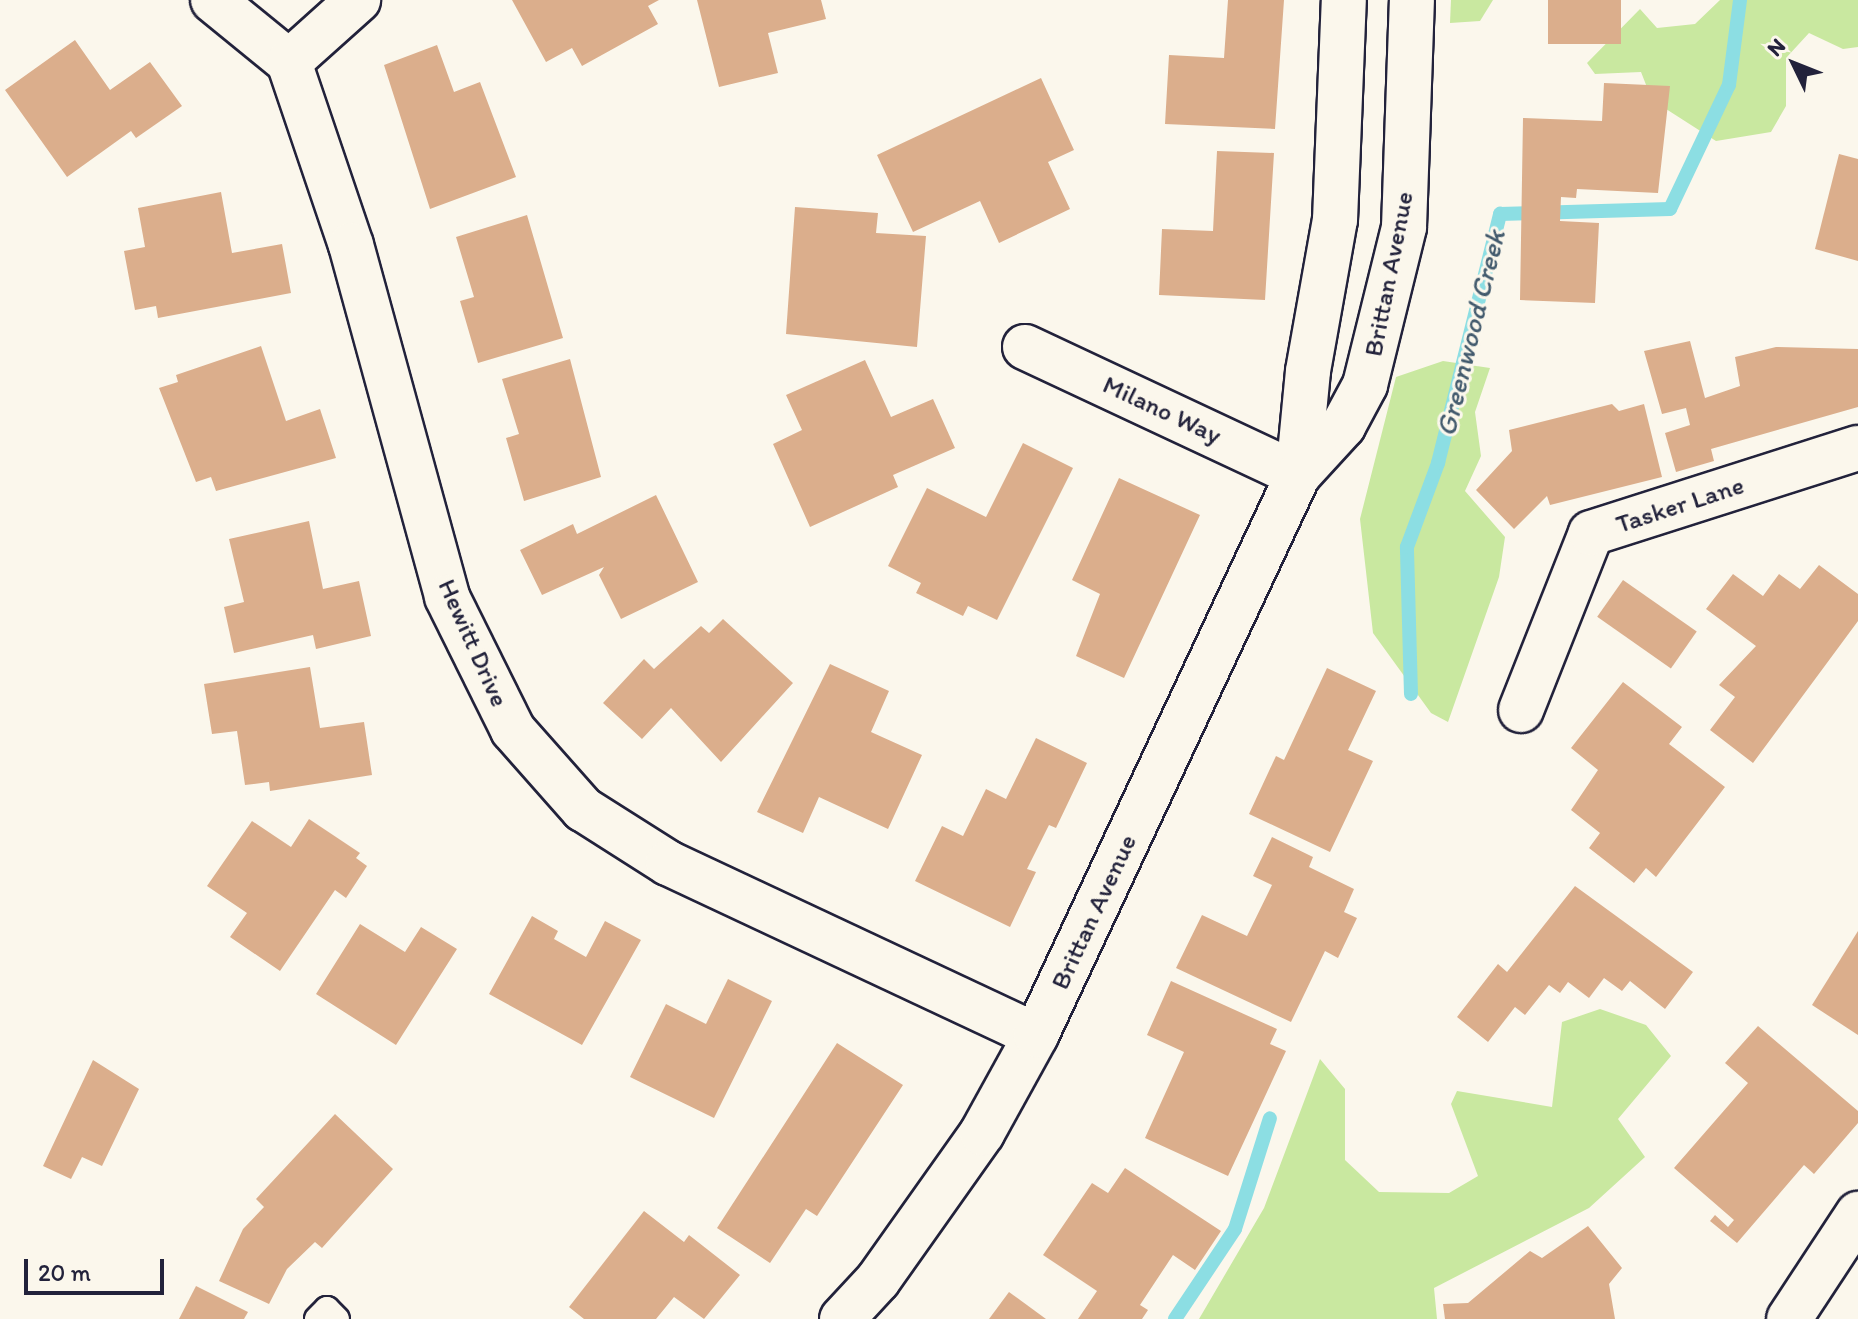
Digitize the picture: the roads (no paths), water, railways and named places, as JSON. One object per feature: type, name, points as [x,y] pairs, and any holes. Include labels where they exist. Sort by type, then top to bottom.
[{"type":"street","points":[[213,0],[289,62],[358,0]]},
{"type":"street","name":"Brittan Avenue","points":[[1298,475],[1308,371],[1335,220],[1344,0]]},
{"type":"street","name":"Brittan Avenue","points":[[842,1319],[878,1280],[982,1133],[1036,1035],[1298,475],[1343,426],[1365,385],[1387,305],[1411,146],[1412,0]]},
{"type":"street","name":"Hewitt Drive","points":[[289,62],[351,245],[447,597],[513,730],[583,809],[668,863],[1036,1035]]},
{"type":"street","name":"Milano Way","points":[[1025,347],[1298,475]]},
{"type":"street","name":"Tasker Lane","points":[[1521,710],[1591,533],[1858,448]]},
{"type":"street","points":[[1789,1319],[1858,1214]]},
{"type":"lane","points":[[317,1319],[327,1309],[337,1319]]},
{"type":"waterway","name":"Greenwood Creek","points":[[1411,694],[1407,547],[1438,463],[1500,214],[1670,209],[1729,85],[1740,0]]},
{"type":"waterway","name":"Greenwood Creek","points":[[1175,1319],[1235,1229],[1270,1118]]}]
